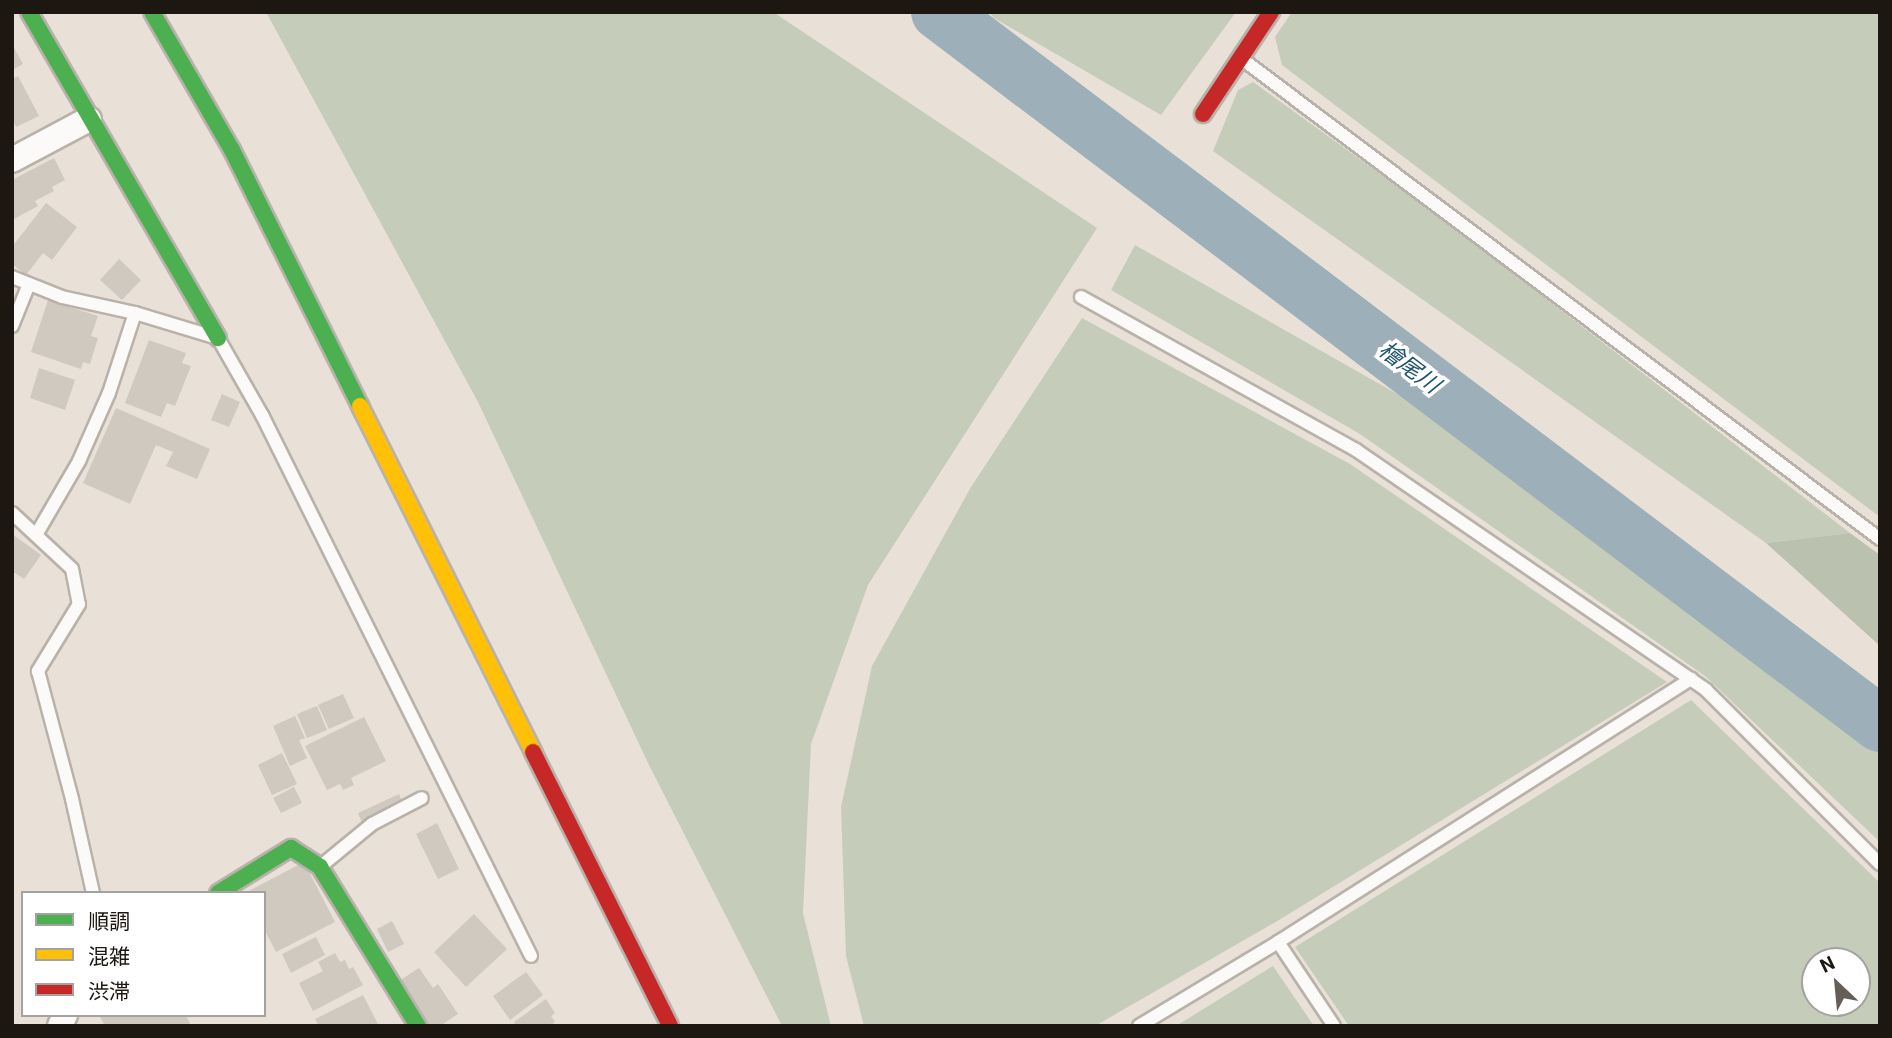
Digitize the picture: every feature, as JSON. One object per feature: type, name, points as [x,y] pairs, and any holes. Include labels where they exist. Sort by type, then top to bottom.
[{"type":"street","points":[[29,12],[218,338]]},
{"type":"street","points":[[152,12],[232,150],[670,1026]]},
{"type":"street","points":[[1203,114],[1271,12]]},
{"type":"street","points":[[12,160],[89,119]]},
{"type":"street","points":[[221,891],[291,848],[320,867],[418,1026]]},
{"type":"lane","points":[[1240,58],[1880,539]]},
{"type":"lane","points":[[12,277],[62,298],[135,313],[218,338],[262,415],[531,956]]},
{"type":"lane","points":[[12,326],[29,284]]},
{"type":"lane","points":[[1081,297],[1356,450],[1691,679],[1716,699],[1880,864]]},
{"type":"lane","points":[[36,535],[79,461],[108,393],[135,313]]},
{"type":"lane","points":[[12,513],[72,569],[79,604],[38,671],[72,799],[93,891]]},
{"type":"lane","points":[[1139,1026],[1278,942],[1691,679]]},
{"type":"lane","points":[[320,867],[372,824],[422,798]]},
{"type":"lane","points":[[1278,942],[1334,1026]]},
{"type":"green space","points":[[266,12],[773,12],[1097,228],[868,585],[811,744],[803,913],[831,1026],[782,1026],[649,765],[478,402]]},
{"type":"green space","points":[[989,12],[1236,12],[1161,115],[994,18]]},
{"type":"green space","points":[[1292,12],[1880,12],[1880,517],[1282,65],[1275,37]]},
{"type":"green space","points":[[1253,82],[1436,214],[1850,533],[1766,543],[1213,151],[1238,90]]},
{"type":"green space","points":[[1135,245],[1457,428],[1880,741],[1880,842],[1705,676],[1360,434],[1111,290]]},
{"type":"green space","points":[[1082,318],[1350,464],[1667,682],[1279,920],[1095,1026],[864,1026],[846,956],[841,807],[872,666],[971,487]]},
{"type":"green space","points":[[1850,533],[1880,555],[1880,646],[1766,543]]},
{"type":"green space","points":[[1691,700],[1880,883],[1880,1026],[1349,1026],[1295,947]]},
{"type":"green space","points":[[1273,966],[1314,1026],[1176,1026]]},
{"type":"building","points":[[12,44],[23,64],[12,70]]},
{"type":"building","points":[[18,76],[39,116],[16,127],[12,119],[12,79]]},
{"type":"building","points":[[54,158],[65,180],[52,187],[54,191],[35,201],[38,206],[14,219],[12,180]]},
{"type":"building","points":[[46,203],[77,227],[52,260],[43,253],[26,275],[12,264],[12,247]]},
{"type":"building","points":[[119,259],[141,280],[122,300],[100,280]]},
{"type":"building","points":[[48,300],[98,316],[91,336],[98,338],[90,364],[83,362],[81,369],[31,352]]},
{"type":"building","points":[[149,340],[186,353],[182,363],[191,366],[175,406],[167,403],[161,417],[125,403]]},
{"type":"building","points":[[39,368],[75,380],[65,410],[30,398]]},
{"type":"building","points":[[222,394],[240,402],[229,427],[211,420]]},
{"type":"building","points":[[116,408],[210,449],[197,479],[166,466],[173,452],[156,445],[130,504],[83,483]]},
{"type":"building","points":[[12,534],[41,555],[24,579],[12,571]]},
{"type":"building","points":[[343,694],[354,718],[329,729],[318,705]]},
{"type":"building","points":[[317,706],[327,730],[307,738],[297,714]]},
{"type":"building","points":[[295,716],[305,738],[299,740],[307,758],[290,766],[273,726]]},
{"type":"building","points":[[364,717],[386,761],[351,778],[354,785],[343,790],[340,784],[327,790],[305,746]]},
{"type":"building","points":[[282,753],[297,784],[272,795],[258,765]]},
{"type":"building","points":[[294,787],[302,803],[281,813],[273,798]]},
{"type":"building","points":[[399,794],[404,806],[363,825],[358,813]]},
{"type":"building","points":[[437,823],[459,869],[438,879],[416,834]]},
{"type":"building","points":[[304,862],[335,922],[276,952],[266,933],[266,891],[249,891]]},
{"type":"building","points":[[474,914],[507,949],[466,987],[434,952]]},
{"type":"building","points":[[392,921],[404,944],[388,952],[377,929]]},
{"type":"building","points":[[316,937],[325,955],[291,973],[282,954]]},
{"type":"building","points":[[335,953],[340,962],[345,960],[349,969],[353,967],[363,985],[313,1011],[299,983],[323,971],[318,962]]},
{"type":"building","points":[[419,968],[433,988],[438,984],[458,1014],[440,1026],[429,1026],[399,981]]},
{"type":"building","points":[[526,972],[543,995],[510,1020],[493,996]]},
{"type":"building","points":[[363,995],[379,1026],[319,1026],[315,1019]]},
{"type":"building","points":[[546,999],[555,1013],[551,1016],[555,1022],[550,1026],[516,1026],[514,1022]]},
{"type":"building","points":[[100,1017],[187,1017],[191,1026],[105,1026]]},
{"type":"waterway","name":"檜尾川","points":[[939,12],[1880,724]]},
{"type":"traffic: fast","points":[[29,12],[218,338]]},
{"type":"traffic: fast","points":[[152,12],[232,150],[360,406]]},
{"type":"traffic: fast","points":[[221,891],[291,848],[320,867],[418,1026]]},
{"type":"traffic: slow","points":[[360,406],[533,752]]},
{"type":"traffic: jam","points":[[1203,114],[1271,12]]},
{"type":"traffic: jam","points":[[533,752],[670,1026]]}]
